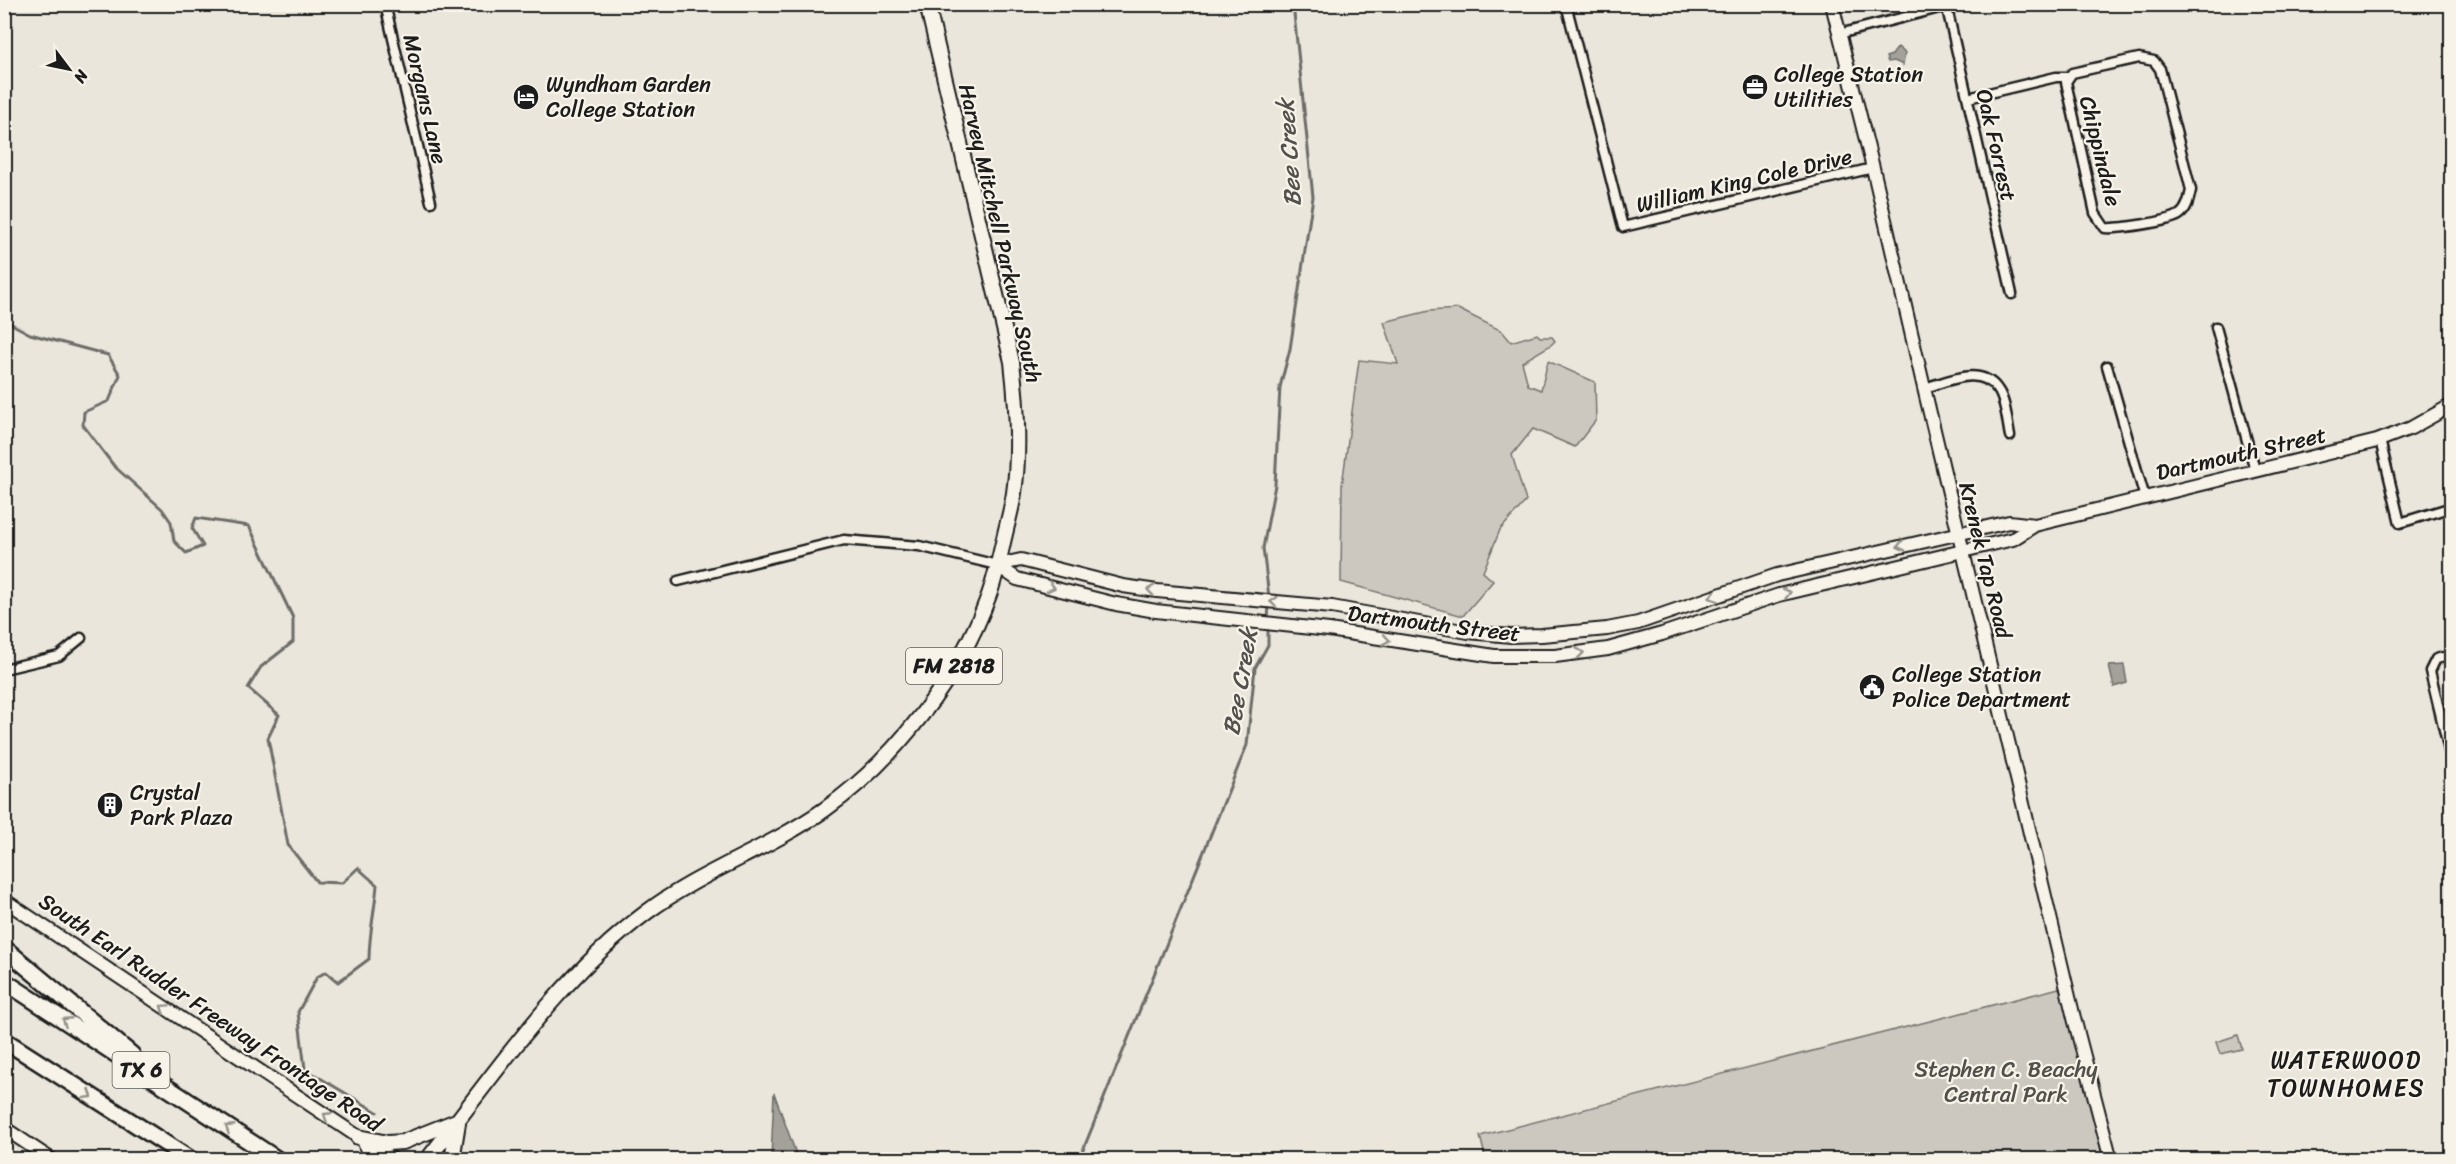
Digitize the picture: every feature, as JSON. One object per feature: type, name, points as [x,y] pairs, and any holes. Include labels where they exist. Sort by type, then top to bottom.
[{"type":"highway","points":[[4,948],[183,1097]]},
{"type":"highway","name":"TX 6","points":[[4,981],[278,1160]]},
{"type":"highway","name":"TX 6","points":[[4,1040],[191,1160]]},
{"type":"highway","points":[[4,1046],[31,1058]]},
{"type":"main road","name":"Harvey Mitchell Parkway South","points":[[427,1160],[574,976],[620,935],[668,898],[771,843],[825,810],[887,754],[935,696],[960,657],[989,595],[1014,495],[1018,450],[1016,400],[1012,362],[927,4]]},
{"type":"main road","points":[[361,1138],[388,1143],[403,1142],[458,1121],[452,1160]]},
{"type":"street","name":"Morgans Lane","points":[[385,4],[431,202]]},
{"type":"street","name":"William King Cole Drive","points":[[1566,4],[1623,227],[1874,168]]},
{"type":"street","name":"Krenek Tap Road","points":[[1832,4],[1874,168],[1958,533],[2074,1018],[2111,1160]]},
{"type":"street","points":[[1839,34],[1949,5]]},
{"type":"street","name":"Oak Forrest","points":[[1949,5],[2012,294]]},
{"type":"street","name":"Chippindale","points":[[1968,98],[2056,77],[2069,77],[2072,73],[2139,58],[2154,61],[2160,69],[2192,190],[2187,205],[2180,215],[2121,229],[2105,228],[2095,213],[2070,106],[2066,82],[2069,77]]},
{"type":"street","points":[[2216,327],[2255,470]]},
{"type":"street","points":[[2108,366],[2145,498]]},
{"type":"street","points":[[1924,388],[1976,375],[1989,380],[1999,391],[2010,436]]},
{"type":"street","name":"Dartmouth Street","points":[[678,581],[844,540],[920,546],[998,565],[1017,579],[1116,604],[1329,630],[1494,656],[1566,654],[1608,649],[1662,634],[1779,595],[2013,539],[2035,525],[2380,440],[2411,428],[2451,405]]},
{"type":"street","points":[[2380,440],[2400,523],[2451,507]]},
{"type":"street","name":"Dartmouth Street","points":[[998,565],[1021,560],[1123,586],[1209,597],[1332,607],[1479,633],[1511,636],[1542,635],[1607,629],[1648,620],[1777,575],[1958,533],[2009,522],[2035,525]]},
{"type":"street","points":[[4,669],[59,656],[81,638]]},
{"type":"street","points":[[2451,655],[2436,659],[2430,671],[2451,763]]},
{"type":"street","name":"South Earl Rudder Freeway Frontage Road","points":[[4,900],[393,1160]]},
{"type":"street","points":[[4,1128],[52,1160]]},
{"type":"street","points":[[361,1138],[369,1155],[368,1160]]},
{"type":"green space","points":[[1458,309],[1502,331],[1511,342],[1537,334],[1540,337],[1552,337],[1555,341],[1551,345],[1522,362],[1528,385],[1541,390],[1548,361],[1595,382],[1596,420],[1575,447],[1533,429],[1512,455],[1526,501],[1500,530],[1483,572],[1493,581],[1463,616],[1341,582],[1342,485],[1359,360],[1398,364],[1384,322],[1429,311]]},
{"type":"green space","name":"Stephen C. Beachy Central Park","points":[[2067,986],[2106,1159],[1486,1160],[1480,1136]]},
{"type":"green space","points":[[2238,1035],[2242,1049],[2220,1054],[2216,1042]]},
{"type":"shaded area","points":[[1898,47],[1905,53],[1903,65],[1894,61],[1888,62],[1886,57],[1892,55]]},
{"type":"shaded area","points":[[2124,665],[2127,683],[2114,687],[2109,666]]},
{"type":"shaded area","points":[[774,1093],[798,1159],[771,1159]]},
{"type":"waterway","name":"Bee Creek","points":[[1269,597],[1263,548],[1275,485],[1280,387],[1290,349],[1313,197],[1293,4]]},
{"type":"waterway","points":[[4,320],[30,334],[108,355],[120,375],[109,401],[84,412],[83,425],[114,466],[162,509],[171,522],[174,541],[186,553],[203,546],[192,528],[196,518],[249,526],[293,618],[293,642],[261,667],[248,688],[279,715],[268,738],[288,845],[317,882],[342,883],[358,868],[377,885],[369,959],[338,982],[326,972],[317,977],[298,1012],[305,1069],[377,1112]]},
{"type":"waterway","name":"Bee Creek","points":[[1268,621],[1269,603]]},
{"type":"waterway","name":"Bee Creek","points":[[1079,1160],[1247,745],[1255,668],[1268,645],[1268,627]]},
{"type":"place","name":"College Station Utilities","points":[[1755,87]]},
{"type":"place","name":"Wyndham Garden College Station","points":[[526,97]]},
{"type":"place","name":"College Station Police Department","points":[[1872,687]]},
{"type":"place","name":"Crystal Park Plaza","points":[[110,805]]},
{"type":"district","name":"WATERWOOD TOWNHOMES","points":[[2346,1074]]}]
